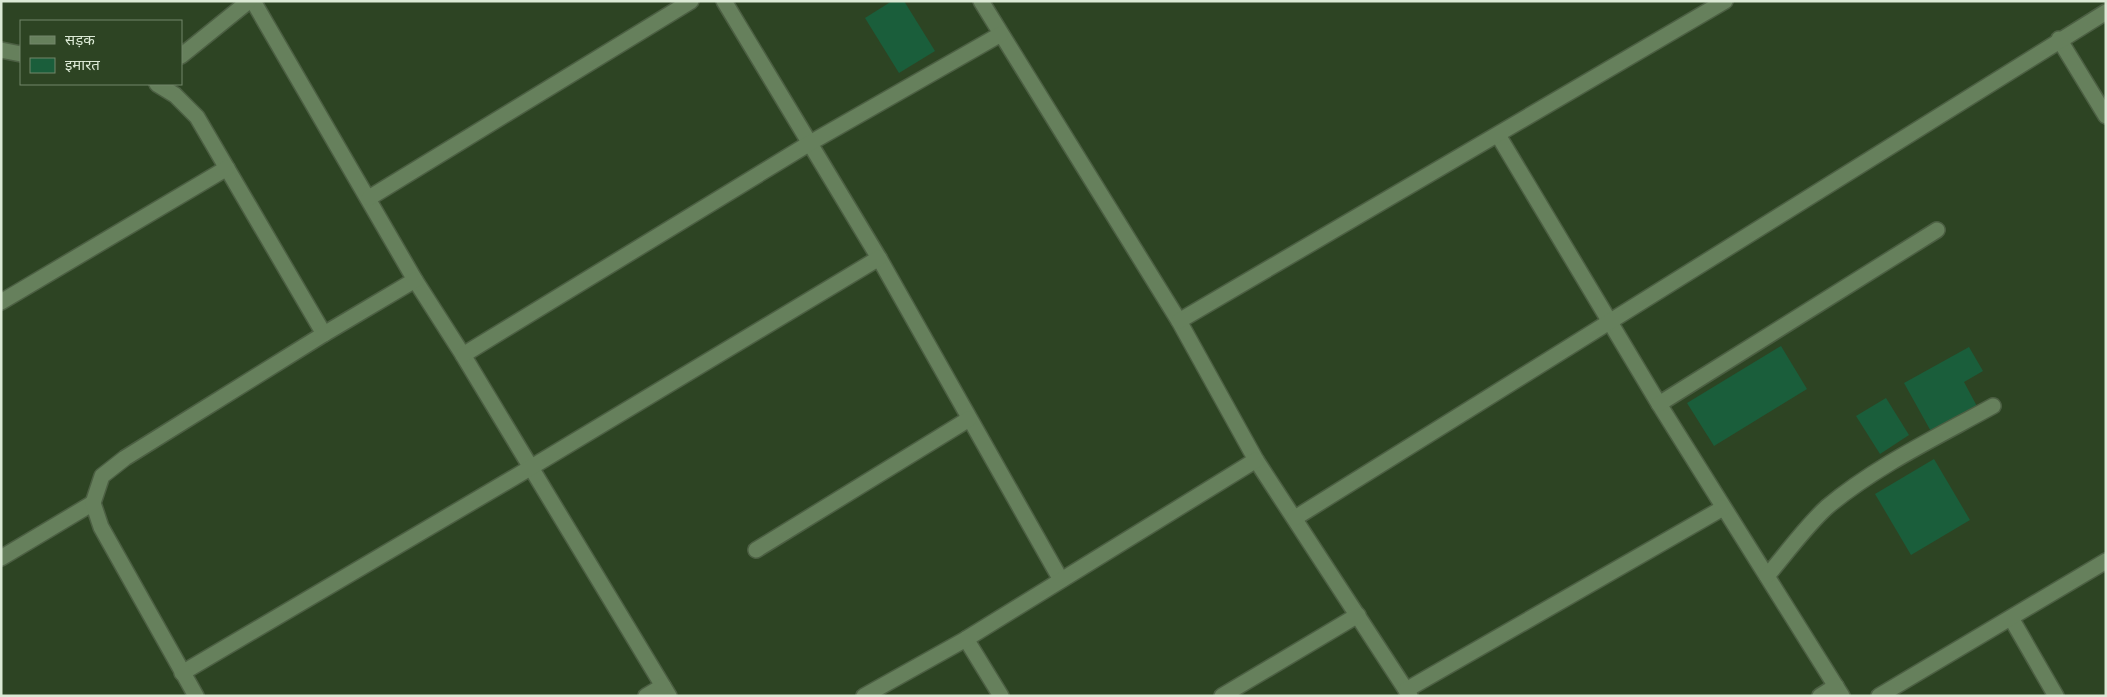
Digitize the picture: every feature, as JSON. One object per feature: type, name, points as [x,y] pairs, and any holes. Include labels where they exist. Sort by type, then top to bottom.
[{"type":"street","points":[[182,55],[249,1]]},
{"type":"street","points":[[253,1],[415,280],[463,355],[666,691],[646,696]]},
{"type":"street","points":[[369,198],[690,1]]},
{"type":"street","points":[[724,1],[879,258],[1061,580]]},
{"type":"street","points":[[981,1],[1179,322],[1256,460],[1408,693],[1723,508]]},
{"type":"street","points":[[1179,322],[1725,1]]},
{"type":"street","points":[[1295,518],[1611,322],[2059,39],[2106,12]]},
{"type":"street","points":[[463,355],[810,144],[1001,34]]},
{"type":"street","points":[[2059,39],[2106,116]]},
{"type":"street","points":[[1,50],[20,54]]},
{"type":"street","points":[[159,85],[175,95],[196,117],[324,334]]},
{"type":"street","points":[[1498,135],[1659,404],[1839,691],[1820,696]]},
{"type":"street","points":[[1,302],[227,168]]},
{"type":"street","points":[[1659,404],[1937,230]]},
{"type":"street","points":[[182,673],[530,468],[879,258]]},
{"type":"street","points":[[191,694],[182,673],[101,527],[93,502],[102,476],[125,458],[324,334],[415,280]]},
{"type":"street","points":[[1767,576],[1826,508],[1855,486],[1888,465],[1993,406]]},
{"type":"street","points":[[756,550],[969,419]]},
{"type":"street","points":[[864,696],[966,640],[1256,460]]},
{"type":"street","points":[[1,558],[93,502]]},
{"type":"street","points":[[1879,696],[2106,561]]},
{"type":"street","points":[[1222,696],[1358,615]]},
{"type":"street","points":[[2011,618],[2056,696]]},
{"type":"street","points":[[966,640],[1001,696]]},
{"type":"building","points":[[892,1],[904,1],[935,51],[899,73],[865,18]]},
{"type":"building","points":[[1781,346],[1807,389],[1714,446],[1687,403]]},
{"type":"building","points":[[1969,347],[1983,371],[1964,382],[1979,410],[1933,435],[1904,383]]},
{"type":"building","points":[[1886,398],[1909,435],[1880,454],[1856,416]]},
{"type":"building","points":[[1934,459],[1970,520],[1911,555],[1875,494]]}]
